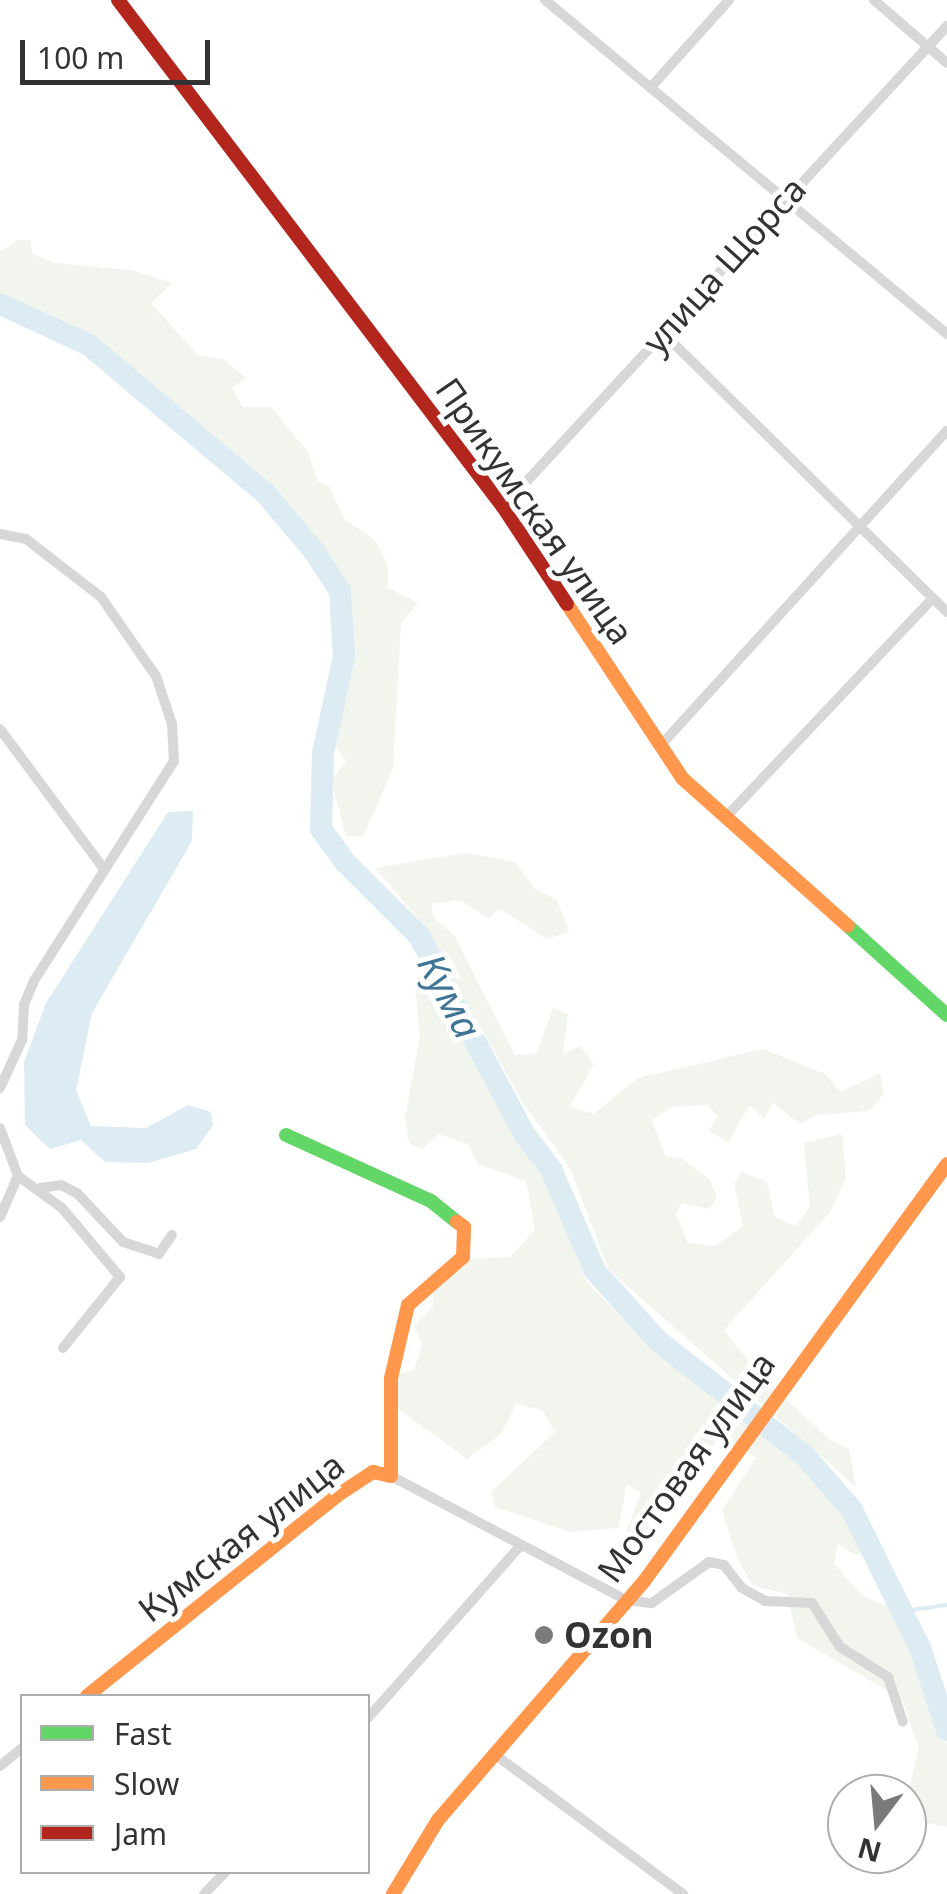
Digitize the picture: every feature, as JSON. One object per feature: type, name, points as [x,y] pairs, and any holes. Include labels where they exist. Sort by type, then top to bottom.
[{"type":"street","name":"Прикумская улица","points":[[118,0],[503,507],[682,778],[947,1015]]},
{"type":"street","points":[[545,0],[947,334]]},
{"type":"street","points":[[651,87],[729,0]]},
{"type":"street","points":[[874,0],[947,63]]},
{"type":"street","name":"улица Щорса","points":[[503,507],[947,26]]},
{"type":"street","points":[[663,333],[860,531],[947,612]]},
{"type":"street","points":[[661,745],[860,531],[947,431]]},
{"type":"street","points":[[0,534],[26,538],[101,598],[156,676],[172,724],[174,761],[34,981],[24,1005],[22,1040],[0,1088]]},
{"type":"street","points":[[726,817],[933,598]]},
{"type":"street","points":[[0,729],[104,869]]},
{"type":"street","points":[[0,1128],[18,1176],[40,1188],[120,1277],[64,1348]]},
{"type":"street","name":"Кумская улица","points":[[89,1694],[338,1495],[372,1472],[390,1476],[391,1378],[408,1305],[463,1257],[464,1227],[431,1201],[286,1135]]},
{"type":"street","name":"Мостовая улица","points":[[393,1894],[438,1820],[645,1580],[947,1164]]},
{"type":"street","points":[[0,1216],[18,1176]]},
{"type":"street","points":[[40,1188],[61,1185],[77,1194],[122,1242],[159,1254],[172,1235]]},
{"type":"street","points":[[390,1476],[626,1600],[652,1603],[708,1562],[724,1564],[742,1588],[765,1601],[812,1603],[840,1648],[888,1677],[903,1722]]},
{"type":"street","points":[[370,1716],[521,1544]]},
{"type":"street","points":[[0,1766],[20,1750]]},
{"type":"street","points":[[493,1753],[683,1894]]},
{"type":"street","points":[[204,1894],[223,1874]]},
{"type":"shaded area","points":[[18,240],[30,240],[33,254],[56,263],[132,270],[172,283],[151,303],[198,355],[223,359],[246,378],[232,388],[243,407],[271,407],[308,452],[317,481],[329,486],[344,519],[376,541],[388,566],[388,588],[418,603],[401,623],[393,769],[363,837],[346,836],[331,780],[346,762],[336,746],[353,655],[349,589],[270,487],[90,338],[0,296],[0,251]]},
{"type":"shaded area","points":[[193,811],[192,841],[92,1013],[76,1090],[91,1126],[146,1128],[188,1105],[211,1112],[213,1125],[196,1149],[148,1163],[105,1162],[81,1140],[50,1149],[25,1125],[24,1062],[46,1003],[168,812]]},
{"type":"shaded area","points":[[466,853],[515,862],[534,888],[557,900],[569,932],[547,939],[500,909],[488,918],[460,900],[431,904],[434,918],[454,935],[515,1055],[536,1054],[553,1008],[568,1014],[563,1054],[580,1046],[594,1064],[570,1106],[594,1114],[638,1078],[763,1049],[825,1074],[841,1092],[880,1073],[884,1094],[869,1111],[816,1115],[800,1124],[773,1103],[764,1119],[750,1105],[728,1142],[709,1131],[717,1116],[708,1105],[672,1107],[652,1120],[665,1156],[683,1159],[710,1180],[717,1198],[709,1209],[682,1203],[676,1214],[688,1243],[715,1246],[743,1226],[734,1184],[741,1172],[767,1182],[775,1217],[796,1226],[810,1206],[804,1143],[842,1134],[846,1177],[831,1211],[724,1330],[759,1374],[830,1440],[849,1449],[856,1487],[609,1270],[570,1168],[521,1100],[425,927],[375,868]]},
{"type":"shaded area","points":[[422,977],[431,981],[514,1135],[542,1172],[587,1282],[651,1348],[783,1449],[863,1534],[865,1549],[856,1555],[838,1544],[834,1563],[862,1596],[891,1607],[910,1647],[947,1744],[947,1827],[927,1824],[927,1774],[913,1774],[919,1749],[902,1699],[797,1638],[787,1594],[753,1586],[737,1558],[722,1510],[756,1458],[721,1434],[644,1542],[626,1532],[641,1493],[627,1484],[618,1528],[570,1532],[495,1507],[491,1492],[555,1432],[542,1410],[516,1404],[501,1434],[467,1459],[397,1408],[398,1374],[414,1370],[422,1345],[414,1325],[433,1307],[433,1293],[468,1259],[510,1257],[535,1230],[526,1181],[479,1165],[467,1144],[439,1134],[422,1149],[409,1143],[405,1119],[420,1036],[415,987]]},
{"type":"waterway","name":"Кума","points":[[0,304],[89,345],[265,493],[314,551],[340,591],[344,656],[323,753],[321,829],[345,862],[419,936],[525,1135],[551,1169],[595,1271],[658,1341],[805,1456],[852,1510],[920,1648],[947,1730]]},
{"type":"waterway","points":[[904,1611],[947,1605]]},
{"type":"traffic: fast","points":[[848,926],[947,1015]]},
{"type":"traffic: fast","points":[[286,1135],[431,1201],[457,1222]]},
{"type":"traffic: slow","points":[[567,604],[682,778],[848,926]]},
{"type":"traffic: slow","points":[[393,1894],[438,1820],[645,1580],[947,1164]]},
{"type":"traffic: slow","points":[[89,1694],[338,1495],[373,1472],[391,1476],[391,1378],[408,1305],[463,1257],[464,1227],[457,1222]]},
{"type":"traffic: jam","points":[[118,0],[503,507],[567,604]]},
{"type":"place","name":"Ozon","points":[[544,1635]]}]
